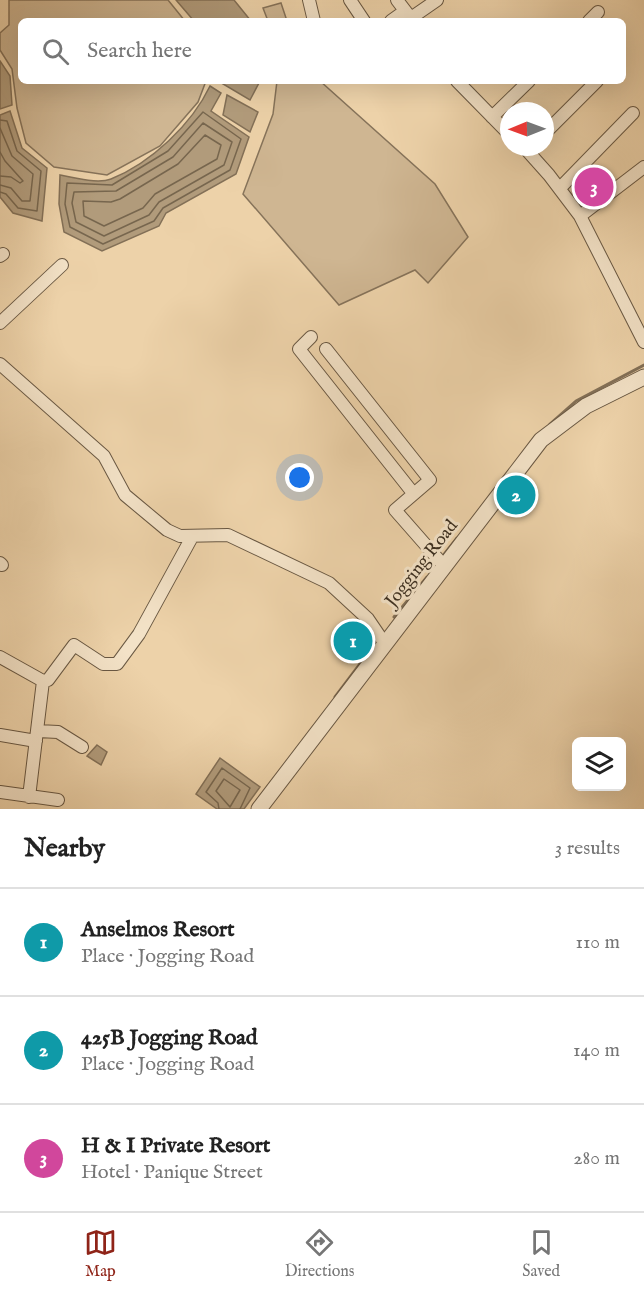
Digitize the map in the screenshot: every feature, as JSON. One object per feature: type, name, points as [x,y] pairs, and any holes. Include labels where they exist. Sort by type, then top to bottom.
[{"type":"street","points":[[309,0],[313,18]]},
{"type":"street","points":[[350,0],[362,18]]},
{"type":"street","points":[[397,0],[409,16],[437,0]]},
{"type":"street","points":[[463,84],[500,125]]},
{"type":"street","points":[[492,117],[526,84]]},
{"type":"street","points":[[554,124],[594,84]]},
{"type":"street","points":[[560,188],[633,113]]},
{"type":"street","points":[[534,156],[580,216],[644,342]]},
{"type":"street","points":[[580,216],[644,167]]},
{"type":"street","points":[[0,323],[62,265]]},
{"type":"street","points":[[311,337],[299,349],[413,493]]},
{"type":"street","points":[[326,349],[430,480],[395,510],[445,567]]},
{"type":"street","points":[[0,364],[104,456],[124,495],[167,530],[180,536],[192,537],[228,535],[329,583],[368,619],[385,644]]},
{"type":"street","name":"Jogging Road","points":[[259,809],[541,440],[586,406],[644,376]]},
{"type":"street","points":[[0,657],[43,681],[48,680],[74,645],[103,664],[117,664],[139,634],[192,537]]},
{"type":"street","points":[[29,796],[43,681]]},
{"type":"street","points":[[0,735],[37,736],[58,732],[82,747]]},
{"type":"street","points":[[0,792],[58,800]]},
{"type":"shaded area","points":[[9,0],[168,0],[183,18],[18,18],[18,84],[205,84],[198,102],[160,146],[107,175],[54,167],[26,143],[17,108],[12,69],[0,50],[0,33],[9,25]]},
{"type":"shaded area","points":[[281,3],[286,18],[267,18],[263,8]]},
{"type":"shaded area","points":[[277,84],[323,84],[435,184],[468,237],[428,283],[415,270],[339,305],[243,194],[273,114]]},
{"type":"water","points":[[176,0],[234,0],[249,18],[191,18]]},
{"type":"water","points":[[0,61],[10,76],[12,105],[0,109]]},
{"type":"water","points":[[223,84],[258,84],[250,100]]},
{"type":"water","points":[[210,86],[221,93],[211,111],[249,137],[236,174],[166,213],[159,226],[102,251],[64,232],[59,204],[60,175],[100,181],[126,172],[169,141],[193,114]]},
{"type":"water","points":[[227,95],[258,112],[250,132],[223,115]]},
{"type":"water","points":[[10,111],[22,148],[47,168],[42,221],[13,213],[0,197],[0,115]]},
{"type":"water","points":[[97,745],[107,752],[101,765],[87,756]]},
{"type":"water","points":[[220,758],[260,787],[244,809],[217,809],[196,794]]},
{"type":"waterway","points":[[550,424],[576,401],[644,365]]},
{"type":"waterway","points":[[442,557],[457,538]]},
{"type":"waterway","points":[[394,617],[427,577]]},
{"type":"waterway","points":[[335,697],[378,640]]},
{"type":"place","name":"H & I Private Resort","points":[[594,187]]},
{"type":"place","name":"425B Jogging Road","points":[[516,495]]},
{"type":"place","name":"Anselmos Resort","points":[[353,641]]}]
